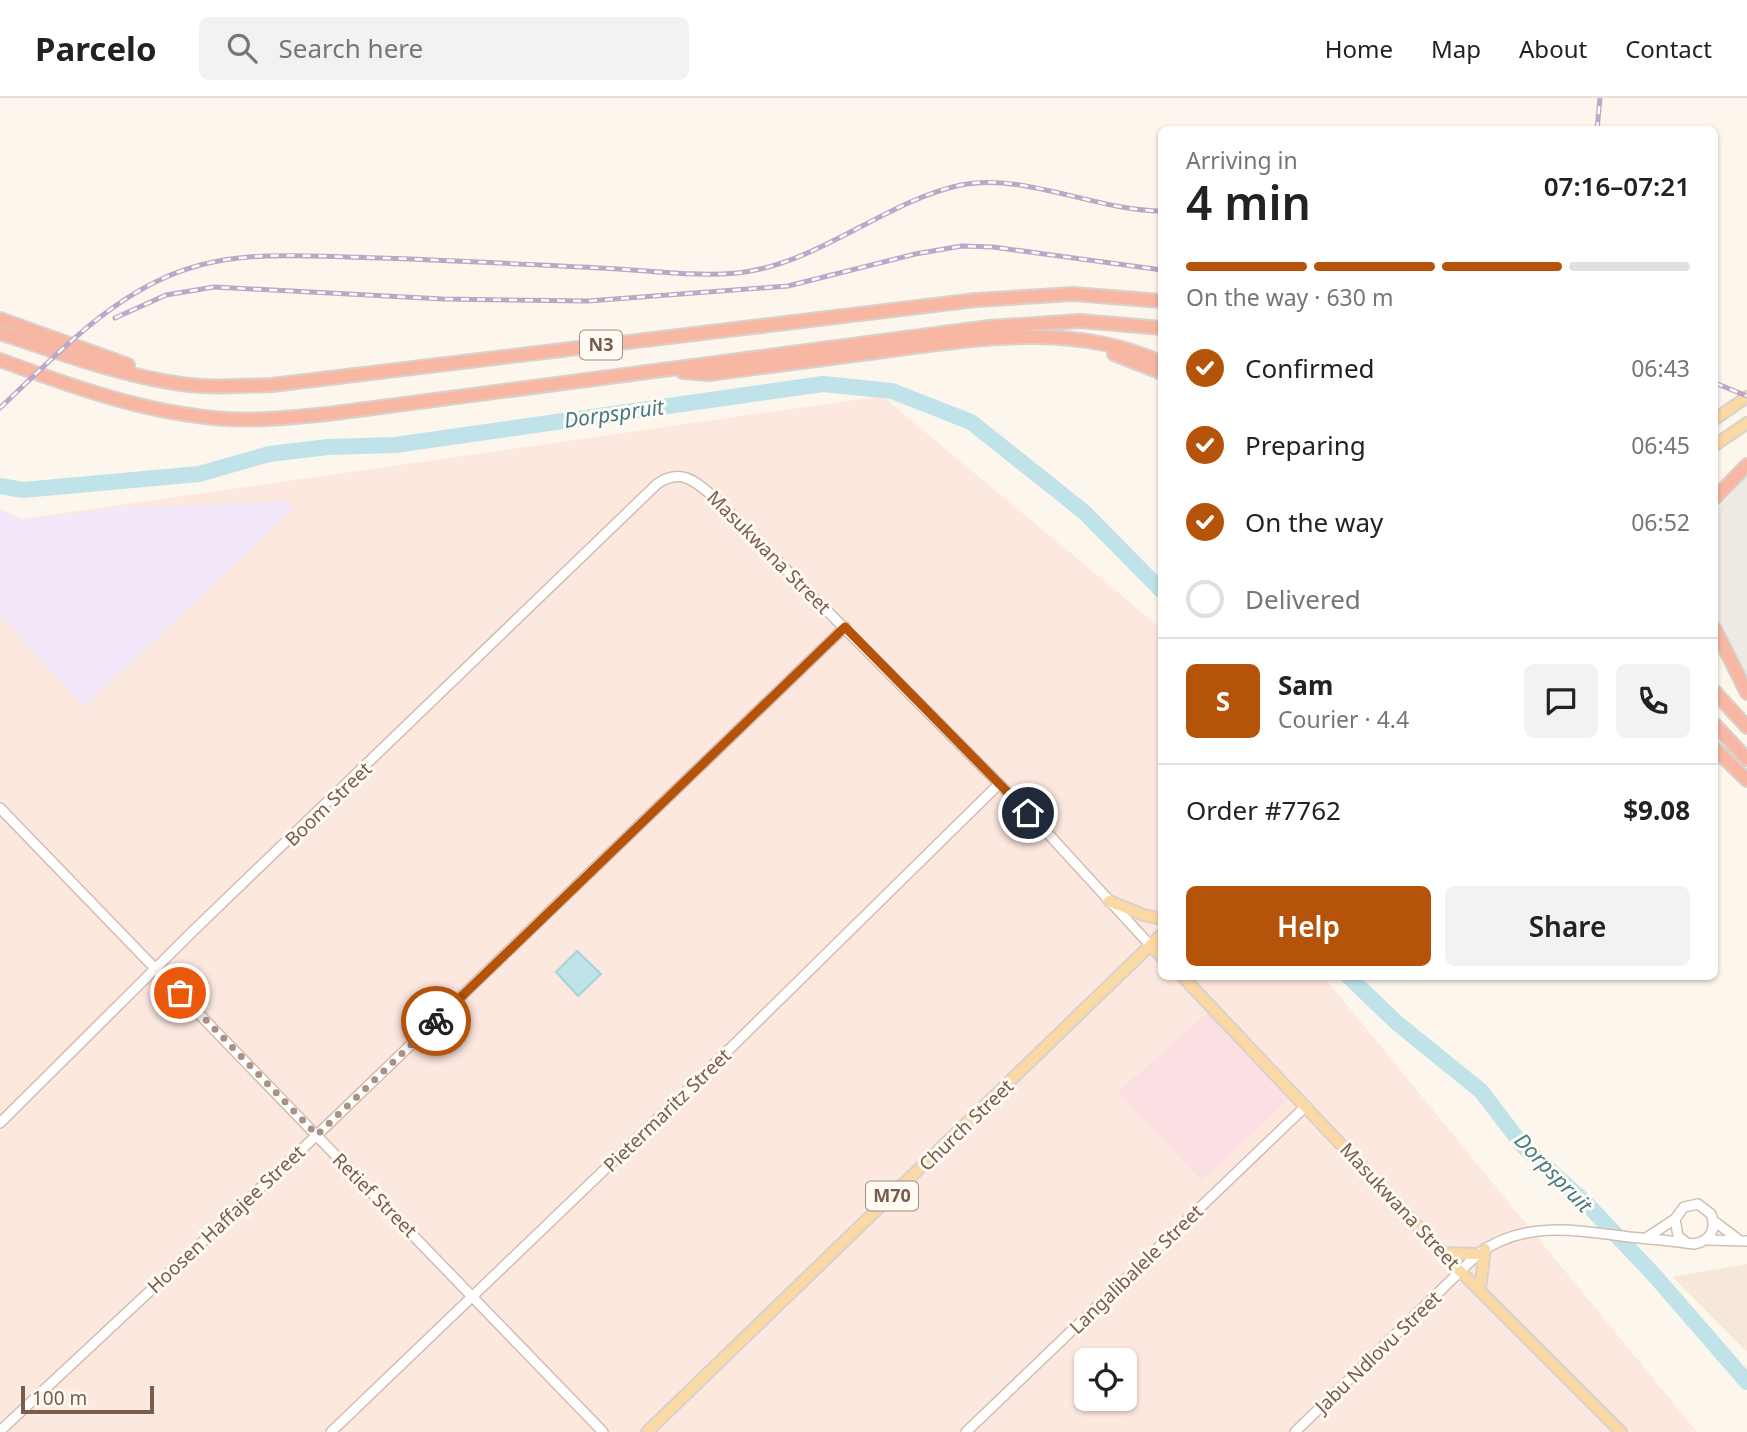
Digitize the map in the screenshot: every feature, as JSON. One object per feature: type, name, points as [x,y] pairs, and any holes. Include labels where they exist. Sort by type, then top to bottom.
[{"type":"highway","name":"N3","points":[[0,333],[61,354],[170,382],[225,386],[272,385],[976,300],[1073,295],[1158,301]]},
{"type":"highway","points":[[0,319],[130,366],[272,385]]},
{"type":"highway","name":"N3","points":[[0,360],[111,398],[175,413],[227,419],[275,418],[328,414],[989,327],[1080,321],[1158,328]]},
{"type":"highway","points":[[1032,338],[1117,355],[1158,371]]},
{"type":"highway","points":[[655,370],[709,374],[982,339],[1032,338],[1085,339],[1118,346],[1158,361]]},
{"type":"highway","points":[[0,368],[54,380]]},
{"type":"highway","points":[[1718,495],[1747,465]]},
{"type":"highway","points":[[1718,635],[1747,693]]},
{"type":"highway","points":[[1718,695],[1747,727]]},
{"type":"highway","points":[[1718,729],[1747,759]]},
{"type":"highway","points":[[1718,752],[1747,780]]},
{"type":"main road","points":[[1718,417],[1747,397]]},
{"type":"main road","points":[[1718,444],[1747,422]]},
{"type":"main road","points":[[1109,901],[1158,918]]},
{"type":"main road","name":"Church Street","points":[[647,1432],[1158,938]]},
{"type":"main road","name":"Masukwana Street","points":[[1150,945],[1158,953]]},
{"type":"main road","name":"Masukwana Street","points":[[1186,980],[1460,1271],[1621,1432]]},
{"type":"main road","points":[[1445,1254],[1481,1251],[1480,1289]]},
{"type":"street","name":"Masukwana Street","points":[[657,484],[680,475],[696,481],[845,627],[999,784],[1150,945]]},
{"type":"street","name":"Boom Street","points":[[0,1123],[156,968],[657,484]]},
{"type":"street","name":"Hoosen Haffajee Street","points":[[0,1431],[317,1135],[845,627]]},
{"type":"street","name":"Pietermaritz Street","points":[[331,1432],[474,1297],[999,784]]},
{"type":"street","name":"Retief Street","points":[[0,808],[603,1432]]},
{"type":"street","name":"Langalibalele Street","points":[[966,1432],[1306,1106]]},
{"type":"street","points":[[1642,1238],[1675,1219],[1684,1207],[1698,1204],[1708,1210],[1714,1221],[1744,1241]]},
{"type":"street","points":[[1675,1219],[1678,1236],[1687,1243],[1707,1240],[1744,1241]]},
{"type":"street","points":[[1707,1240],[1714,1221]]},
{"type":"street","name":"Jabu Ndlovu Street","points":[[1295,1432],[1481,1251],[1524,1231],[1562,1229],[1687,1243]]},
{"type":"shaded area","points":[[882,396],[1158,626],[1158,980],[1326,980],[1697,1432],[0,1432],[0,522]]},
{"type":"shaded area","points":[[1747,476],[1747,678],[1718,627],[1718,509]]},
{"type":"shaded area","points":[[287,500],[293,509],[84,707],[0,615],[0,509],[23,520],[125,507],[249,504]]},
{"type":"shaded area","points":[[1208,1012],[1292,1096],[1202,1181],[1118,1092]]},
{"type":"shaded area","points":[[1747,1264],[1747,1352],[1673,1277]]},
{"type":"water","points":[[577,951],[601,974],[578,996],[556,972]]},
{"type":"waterway","name":"Dorpspruit","points":[[0,486],[23,490],[199,474],[269,454],[328,447],[395,445],[823,384],[892,391],[971,422],[1084,512],[1158,587]]},
{"type":"waterway","name":"Dorpspruit","points":[[1352,980],[1397,1023],[1481,1091],[1523,1146],[1587,1204],[1654,1275],[1747,1382]]},
{"type":"railway","points":[[1597,126],[1600,98]]},
{"type":"railway","points":[[0,408],[77,336],[119,304],[141,290],[186,269],[231,259],[277,256],[379,258],[720,274],[766,268],[795,258],[905,204],[961,185],[984,182],[1009,184],[1112,205],[1158,211]]},
{"type":"railway","points":[[115,318],[166,295],[214,287],[443,299],[588,301],[788,286],[915,254],[962,246],[993,247],[1158,269]]},
{"type":"railway","points":[[1718,384],[1747,396]]},
{"type":"way so far","points":[[180,993],[317,1135],[436,1021]]},
{"type":"route","points":[[436,1021],[845,627],[1028,813]]}]
